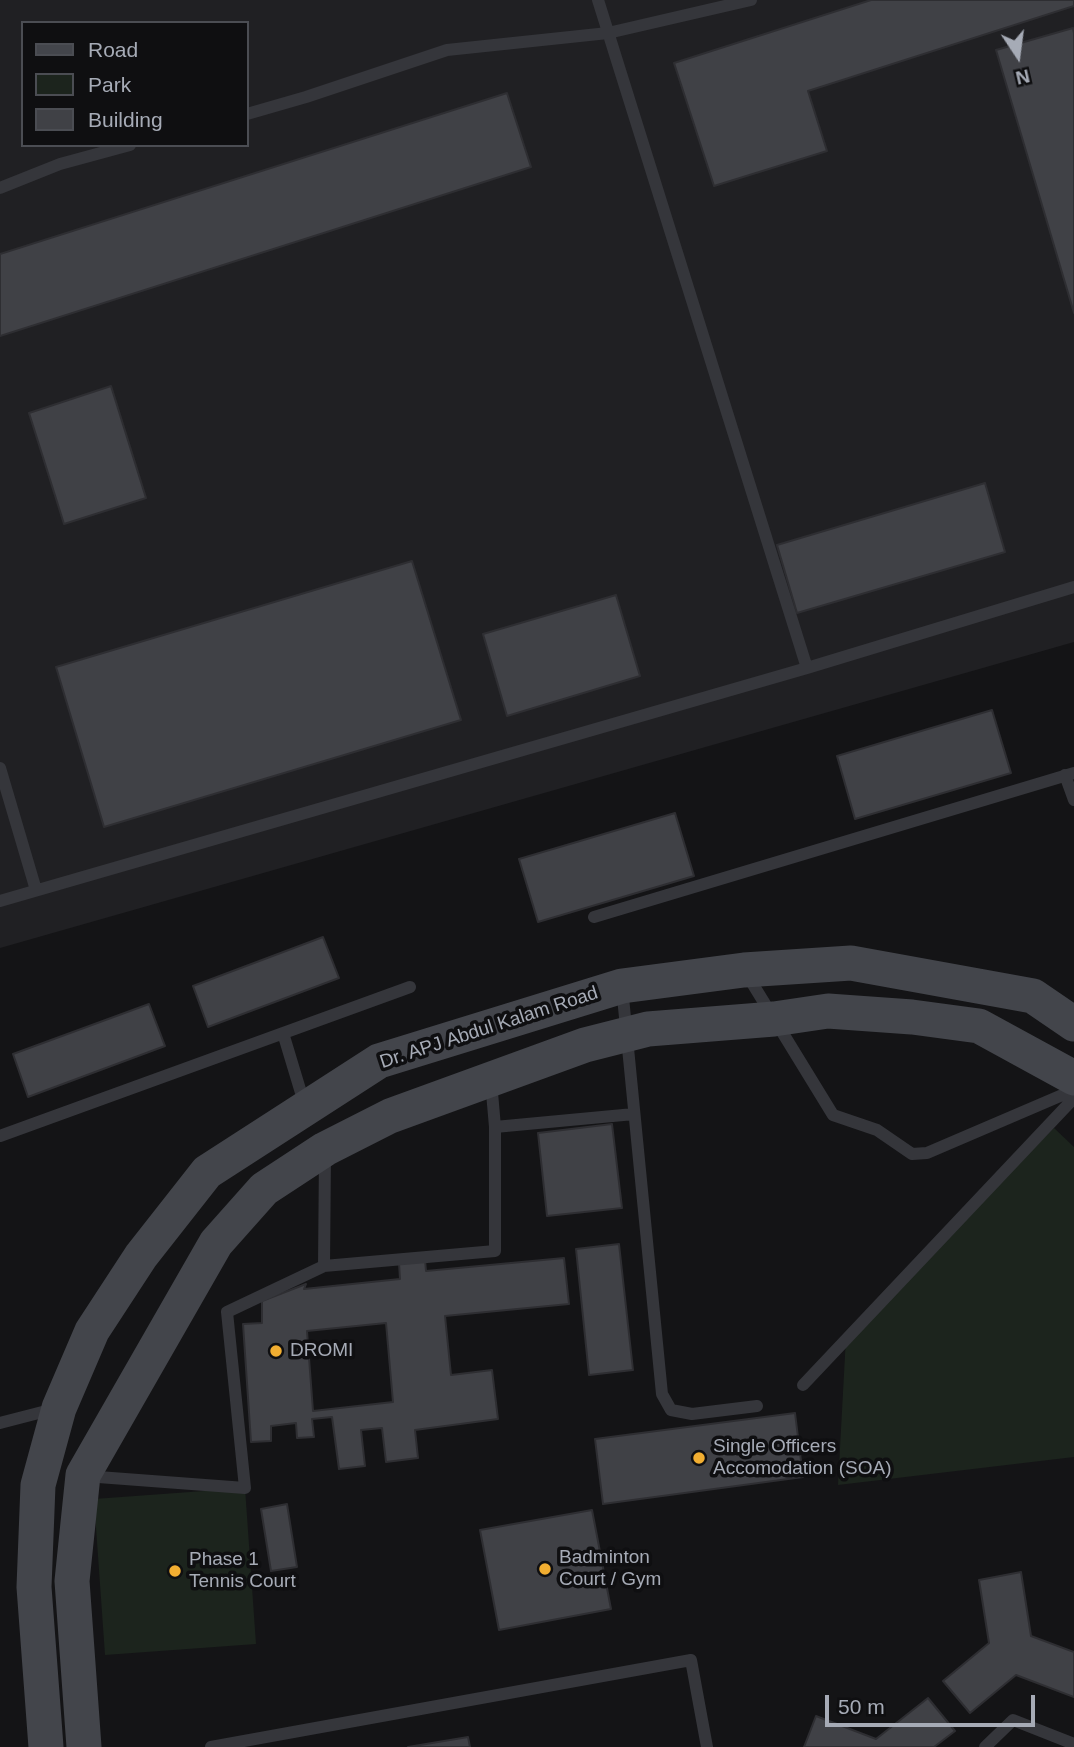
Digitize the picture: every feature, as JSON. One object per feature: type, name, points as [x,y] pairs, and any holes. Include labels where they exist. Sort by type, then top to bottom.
[{"type":"street","name":"Dr. APJ Abdul Kalam Road","points":[[46,1747],[34,1587],[66,1480],[59,1408],[92,1331],[141,1256],[207,1172],[379,1061],[622,986],[744,970],[851,963],[1033,996],[1074,1024]]},
{"type":"street","points":[[84,1747],[66,1480],[216,1243],[264,1189],[325,1149],[390,1116],[490,1077],[648,1029],[774,1019],[828,1011],[912,1017],[979,1026],[1074,1078]]},
{"type":"lane","points":[[598,0],[807,668]]},
{"type":"lane","points":[[248,114],[447,50],[608,33],[751,0]]},
{"type":"lane","points":[[0,188],[60,164],[123,147]]},
{"type":"lane","points":[[0,901],[807,668],[1074,587]]},
{"type":"lane","points":[[0,768],[36,890]]},
{"type":"lane","points":[[594,916],[1070,774],[1074,800]]},
{"type":"lane","points":[[744,970],[833,1115],[877,1130],[912,1154],[927,1153],[1074,1090]]},
{"type":"lane","points":[[622,986],[662,1394],[671,1410],[692,1414],[757,1406]]},
{"type":"lane","points":[[0,1136],[410,987]]},
{"type":"lane","points":[[283,1033],[306,1107]]},
{"type":"lane","points":[[66,1480],[245,1488],[227,1312],[324,1266],[495,1251],[495,1128],[490,1077]]},
{"type":"lane","points":[[803,1385],[1074,1098]]},
{"type":"lane","points":[[495,1128],[634,1114]]},
{"type":"lane","points":[[324,1266],[325,1149]]},
{"type":"lane","points":[[0,1423],[59,1408]]},
{"type":"lane","points":[[211,1747],[691,1660],[707,1747]]},
{"type":"lane","points":[[985,1747],[1013,1720],[1074,1744]]},
{"type":"shaded area","points":[[0,0],[1074,0],[1074,642],[0,948]]},
{"type":"green space","points":[[1054,1128],[1074,1147],[1074,1457],[838,1485],[846,1337]]},
{"type":"green space","name":"Phase 1 Tennis Court","points":[[245,1488],[256,1644],[105,1655],[94,1499]]},
{"type":"building","points":[[871,0],[1074,0],[1074,6],[808,91],[827,151],[714,186],[674,63]]},
{"type":"building","points":[[1073,28],[1074,33],[1074,313],[996,50]]},
{"type":"building","points":[[507,93],[531,167],[0,336],[0,254]]},
{"type":"building","points":[[111,386],[146,498],[64,524],[29,413]]},
{"type":"building","points":[[985,483],[1005,552],[797,613],[777,545]]},
{"type":"building","points":[[412,561],[461,720],[104,827],[56,667]]},
{"type":"building","points":[[616,595],[640,676],[507,716],[483,634]]},
{"type":"building","points":[[992,710],[1011,773],[855,819],[837,756]]},
{"type":"building","points":[[675,813],[694,876],[538,922],[519,859]]},
{"type":"building","points":[[323,937],[339,978],[208,1027],[193,986]]},
{"type":"building","points":[[149,1004],[165,1046],[28,1097],[13,1054]]},
{"type":"building","points":[[612,1124],[622,1208],[547,1216],[538,1133]]},
{"type":"building","points":[[619,1244],[633,1370],[589,1375],[576,1249]]},
{"type":"building","name":"DROMI","points":[[564,1258],[569,1304],[445,1316],[451,1375],[492,1370],[498,1419],[415,1430],[418,1458],[386,1462],[382,1428],[361,1430],[365,1466],[339,1469],[332,1417],[312,1419],[314,1437],[297,1438],[296,1423],[271,1426],[271,1441],[251,1442],[243,1324],[262,1323],[262,1301],[306,1284],[304,1289],[400,1279],[399,1263],[425,1260],[426,1271]],"holes":[[[386,1323],[393,1402],[313,1411],[307,1331]]]},
{"type":"building","name":"Single Officers Accomodation (SOA)","points":[[795,1413],[803,1477],[603,1504],[595,1439]]},
{"type":"building","points":[[287,1504],[297,1567],[271,1571],[261,1509]]},
{"type":"building","name":"Badminton Court / Gym","points":[[592,1510],[611,1609],[499,1630],[480,1530]]},
{"type":"building","points":[[1021,1572],[1031,1636],[1074,1652],[1074,1697],[1016,1675],[970,1713],[943,1681],[989,1643],[979,1580]]},
{"type":"building","points":[[928,1698],[955,1731],[934,1747],[804,1747],[816,1716],[876,1739]]},
{"type":"building","points":[[468,1737],[470,1747],[408,1747]]},
{"type":"place","name":"DROMI","points":[[276,1351]]},
{"type":"place","name":"Single Officers Accomodation (SOA)","points":[[699,1458]]},
{"type":"place","name":"Badminton Court / Gym","points":[[545,1569]]},
{"type":"place","name":"Phase 1 Tennis Court","points":[[175,1571]]}]
